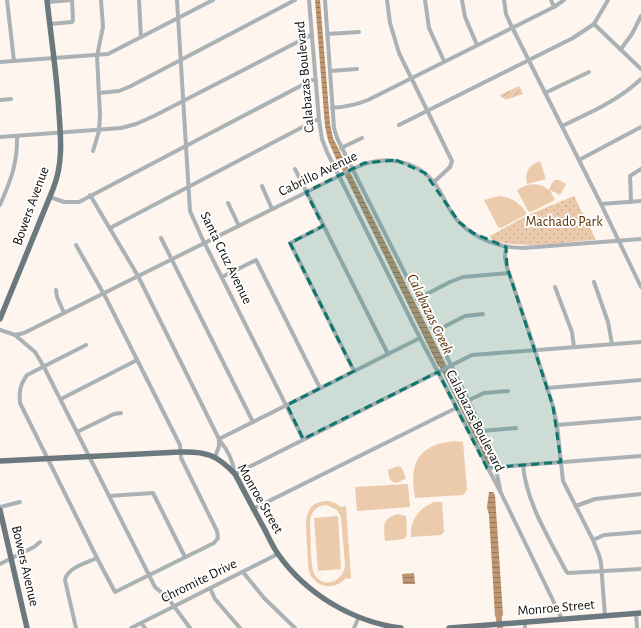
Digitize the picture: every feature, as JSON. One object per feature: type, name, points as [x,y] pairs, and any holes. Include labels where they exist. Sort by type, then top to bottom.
[{"type":"main road","name":"Bowers Avenue","points":[[0,319],[50,198],[58,172],[61,151],[60,133],[56,77],[47,1]]},
{"type":"main road","name":"Monroe Street","points":[[0,461],[180,452],[197,452],[215,457],[225,463],[235,474],[278,554],[288,567],[314,591],[332,604],[359,617],[378,624],[401,628]]},
{"type":"main road","name":"Bowers Avenue","points":[[0,510],[27,628]]},
{"type":"main road","name":"Monroe Street","points":[[449,628],[499,624],[525,625],[562,619],[638,613]]},
{"type":"street","points":[[7,0],[14,61]]},
{"type":"street","points":[[47,1],[72,0],[72,22],[50,24]]},
{"type":"street","points":[[93,151],[100,115],[97,56],[103,27],[102,0]]},
{"type":"street","points":[[139,0],[141,37]]},
{"type":"street","name":"Santa Cruz Avenue","points":[[177,0],[190,211],[303,439]]},
{"type":"street","points":[[0,62],[108,54],[213,0]]},
{"type":"street","points":[[99,93],[119,91],[131,86],[295,0]]},
{"type":"street","name":"Calabazas Boulevard","points":[[309,0],[315,80],[322,139],[338,176],[420,338],[440,371],[456,408],[562,619]]},
{"type":"street","name":"Calabazas Boulevard","points":[[325,0],[334,128],[348,171],[417,299],[492,450],[500,494]]},
{"type":"street","points":[[387,0],[390,23],[399,53],[452,161],[450,167],[434,182]]},
{"type":"street","points":[[425,0],[430,28],[444,61]]},
{"type":"street","points":[[462,0],[465,17],[477,45]]},
{"type":"street","points":[[504,0],[506,14],[640,281],[641,287]]},
{"type":"street","points":[[551,0],[554,6]]},
{"type":"street","points":[[332,108],[358,104],[564,0]]},
{"type":"street","points":[[399,125],[573,38],[594,24],[608,0]]},
{"type":"street","points":[[621,49],[632,34],[641,16]]},
{"type":"street","points":[[594,24],[641,69]]},
{"type":"street","points":[[327,34],[359,32]]},
{"type":"street","points":[[0,137],[121,128],[136,124],[311,35]]},
{"type":"street","points":[[330,71],[358,69]]},
{"type":"street","points":[[546,93],[588,72]]},
{"type":"street","points":[[562,126],[612,102],[641,79]]},
{"type":"street","points":[[50,198],[64,202],[79,202],[312,80],[315,80]]},
{"type":"street","points":[[0,100],[10,99]]},
{"type":"street","points":[[110,228],[316,120],[319,120]]},
{"type":"street","points":[[579,160],[641,127]]},
{"type":"street","points":[[0,205],[13,174],[17,156],[17,136]]},
{"type":"street","points":[[341,148],[362,138]]},
{"type":"street","name":"Cabrillo Avenue","points":[[15,335],[24,333],[364,163],[378,160],[396,160],[406,162],[425,173],[434,182],[459,222],[473,234],[489,243],[506,247],[522,248],[641,240]]},
{"type":"street","points":[[295,169],[388,354]]},
{"type":"street","points":[[631,202],[630,176],[641,169]]},
{"type":"street","points":[[262,186],[272,209]]},
{"type":"street","points":[[90,196],[138,276],[220,440],[224,445],[233,464],[235,474],[449,366],[472,356],[641,342]]},
{"type":"street","points":[[601,204],[641,201]]},
{"type":"street","points":[[228,203],[239,226]]},
{"type":"street","points":[[323,226],[290,243],[354,371]]},
{"type":"street","points":[[161,238],[253,422]]},
{"type":"street","points":[[76,245],[104,293],[180,445],[181,458],[217,531],[218,538],[214,543],[116,592],[97,558],[20,403],[19,390],[27,375],[86,345]]},
{"type":"street","points":[[506,247],[505,258],[509,273],[535,350],[557,425],[563,480],[593,540],[600,559],[605,616]]},
{"type":"street","points":[[222,277],[256,260],[320,388]]},
{"type":"street","points":[[417,299],[450,282],[463,278],[509,273]]},
{"type":"street","points":[[594,282],[608,322],[612,344]]},
{"type":"street","points":[[555,287],[572,332],[574,347]]},
{"type":"street","points":[[56,290],[57,297],[64,313]]},
{"type":"street","points":[[434,332],[465,316],[483,314]]},
{"type":"street","points":[[0,330],[15,335],[32,349],[44,367],[148,576],[155,587],[175,606],[190,628]]},
{"type":"street","points":[[215,457],[220,440],[420,338]]},
{"type":"street","points":[[61,399],[137,360]]},
{"type":"street","points":[[547,388],[641,380]]},
{"type":"street","points":[[467,401],[484,393],[508,391]]},
{"type":"street","points":[[253,509],[456,408]]},
{"type":"street","points":[[77,432],[114,414],[121,413]]},
{"type":"street","points":[[557,425],[641,418]]},
{"type":"street","points":[[482,431],[516,428]]},
{"type":"street","points":[[487,468],[641,456]]},
{"type":"street","points":[[523,466],[524,479],[530,498],[568,574],[641,569]]},
{"type":"street","points":[[109,496],[153,493],[186,557]]},
{"type":"street","points":[[576,506],[595,499],[641,494]]},
{"type":"street","points":[[0,507],[20,502]]},
{"type":"street","points":[[593,540],[604,535],[641,532]]},
{"type":"street","points":[[0,564],[34,547],[40,542]]},
{"type":"street","name":"Chromite Drive","points":[[131,628],[278,554]]},
{"type":"street","points":[[76,628],[65,580],[66,575],[70,571],[97,558]]},
{"type":"street","points":[[243,572],[264,598],[295,628]]},
{"type":"street","points":[[210,588],[215,599],[240,628]]},
{"type":"street","points":[[637,628],[638,613]]},
{"type":"street","points":[[354,628],[359,617]]},
{"type":"street","points":[[141,623],[145,628]]},
{"type":"highlighted area","points":[[396,160],[425,173],[459,222],[473,233],[506,247],[507,267],[553,406],[561,462],[487,468],[438,372],[303,439],[287,405],[354,371],[290,243],[323,226],[306,192],[364,163]]},
{"type":"green space","points":[[519,86],[523,94],[505,100],[504,97],[502,98],[500,95]]},
{"type":"green space","points":[[540,161],[546,179],[527,184],[526,176],[528,170]]},
{"type":"green space","points":[[555,180],[559,180],[566,184],[560,195],[550,190],[555,200],[531,212],[528,211],[517,190],[533,184],[545,187],[549,190]]},
{"type":"green space","points":[[499,196],[516,202],[527,214],[501,228],[498,227],[484,200]]},
{"type":"green space","name":"Machado Park","points":[[574,196],[596,240],[530,245],[504,243],[492,240],[490,236],[528,215]]},
{"type":"green space","points":[[454,441],[463,442],[467,490],[463,495],[415,498],[413,475],[418,458],[431,447],[441,443]]},
{"type":"green space","points":[[398,466],[402,468],[406,478],[396,483],[391,481],[388,470]]},
{"type":"green space","points":[[408,484],[410,507],[357,511],[355,487]]},
{"type":"green space","points":[[328,501],[341,507],[346,506],[351,579],[346,578],[337,585],[332,586],[317,583],[310,574],[308,567],[306,531],[307,516],[313,505],[319,502]],"holes":[[[323,505],[327,505],[337,510],[341,517],[345,565],[341,576],[332,582],[327,582],[322,581],[314,573],[312,563],[310,518],[313,512]]]},
{"type":"green space","points":[[434,502],[442,502],[444,532],[441,535],[411,537],[412,525],[416,516],[424,508]]},
{"type":"green space","points":[[398,514],[406,516],[407,535],[404,539],[385,541],[384,527],[386,521]]},
{"type":"green space","points":[[338,516],[341,569],[318,571],[314,518]]},
{"type":"shaded area","points":[[315,0],[320,0],[330,124],[333,138],[483,439],[491,458],[491,464],[487,465],[479,444],[440,367],[438,366],[342,169],[340,168],[328,140],[325,126]]},
{"type":"shaded area","points":[[489,492],[493,492],[495,495],[503,615],[501,618],[497,618],[495,616],[489,515],[487,507]]},
{"type":"shaded area","points":[[414,573],[415,584],[403,584],[402,574]]},
{"type":"waterway","name":"Calabazas Creek","points":[[498,611],[500,628]]}]
